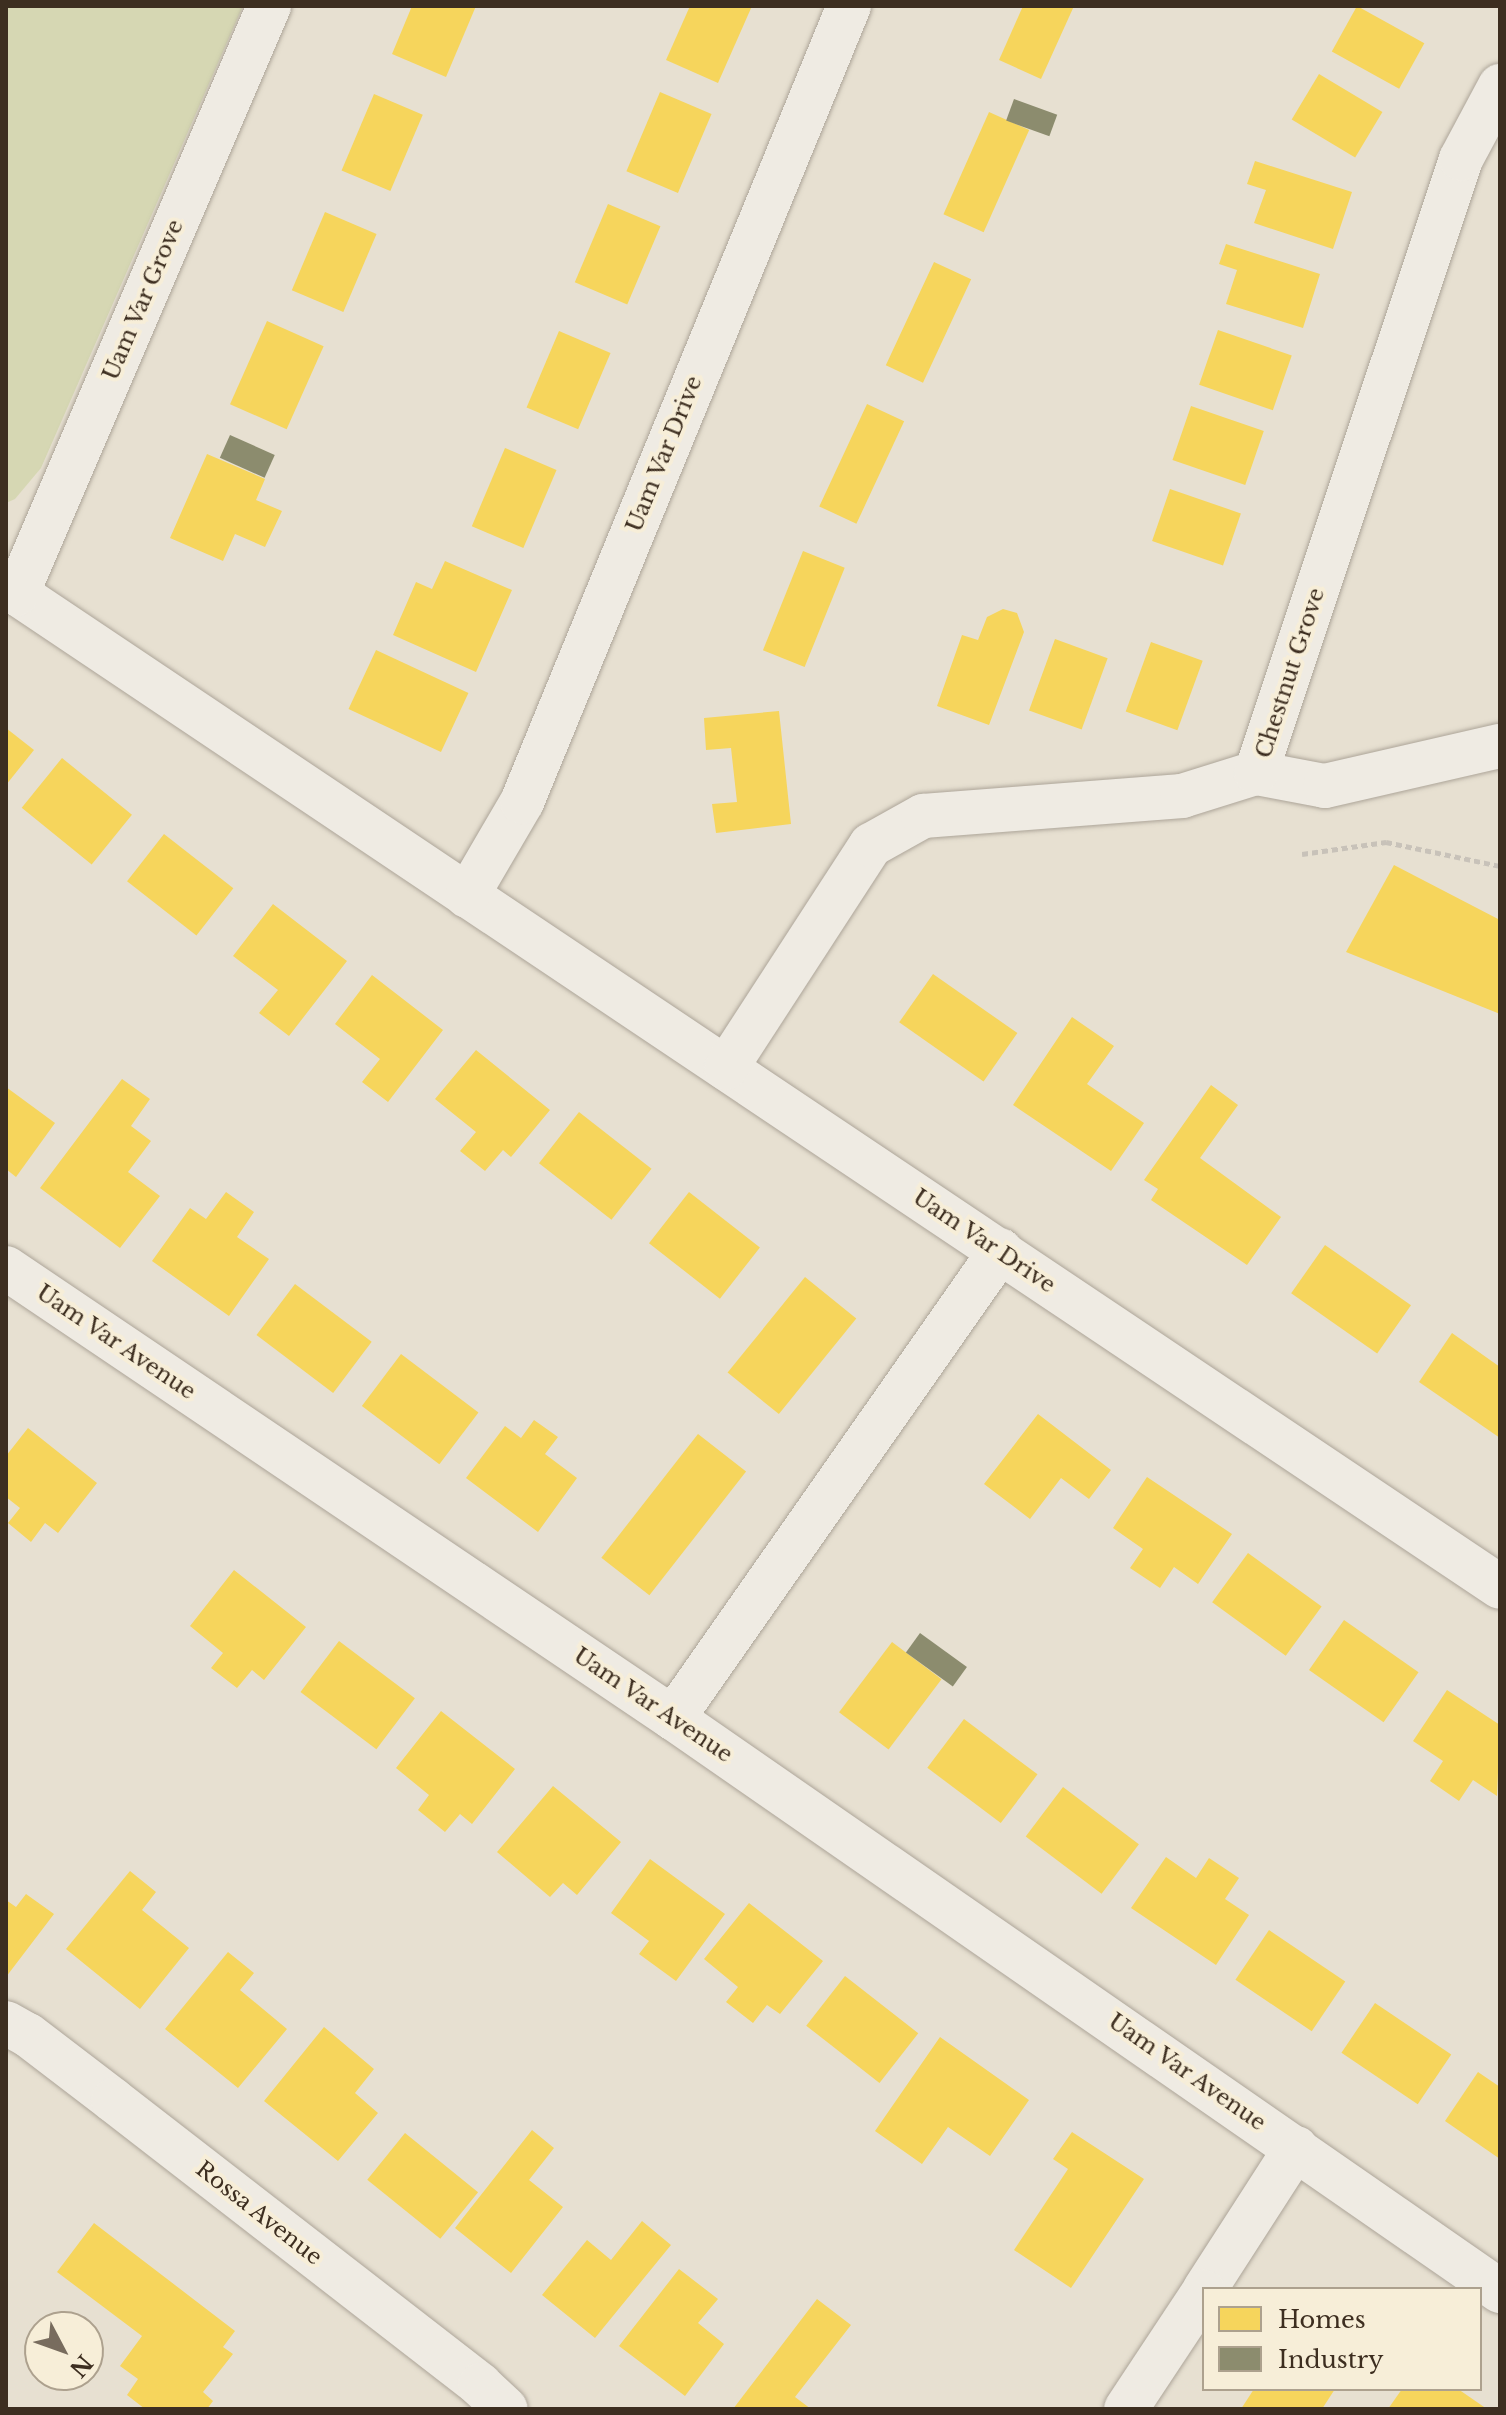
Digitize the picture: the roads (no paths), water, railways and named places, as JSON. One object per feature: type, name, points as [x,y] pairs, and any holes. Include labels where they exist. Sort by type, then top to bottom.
[{"type":"street","name":"Uam Var Grove","points":[[12,590],[269,6]]},
{"type":"street","name":"Uam Var Drive","points":[[467,896],[522,802],[849,6]]},
{"type":"street","name":"Chestnut Grove","points":[[726,1068],[871,845],[923,816],[1182,796],[1256,773],[1461,159],[1500,86]]},
{"type":"street","name":"Uam Var Drive","points":[[12,590],[1500,1587]]},
{"type":"street","points":[[1256,773],[1325,786],[1500,746]]},
{"type":"street","points":[[673,1718],[1001,1250]]},
{"type":"street","name":"Uam Var Avenue","points":[[6,1268],[673,1718],[1500,2291]]},
{"type":"street","name":"Rossa Avenue","points":[[6,2023],[28,2035],[113,2100],[480,2385],[506,2409]]},
{"type":"street","points":[[1206,2287],[1296,2148]]},
{"type":"street","points":[[1126,2409],[1202,2293]]}]
